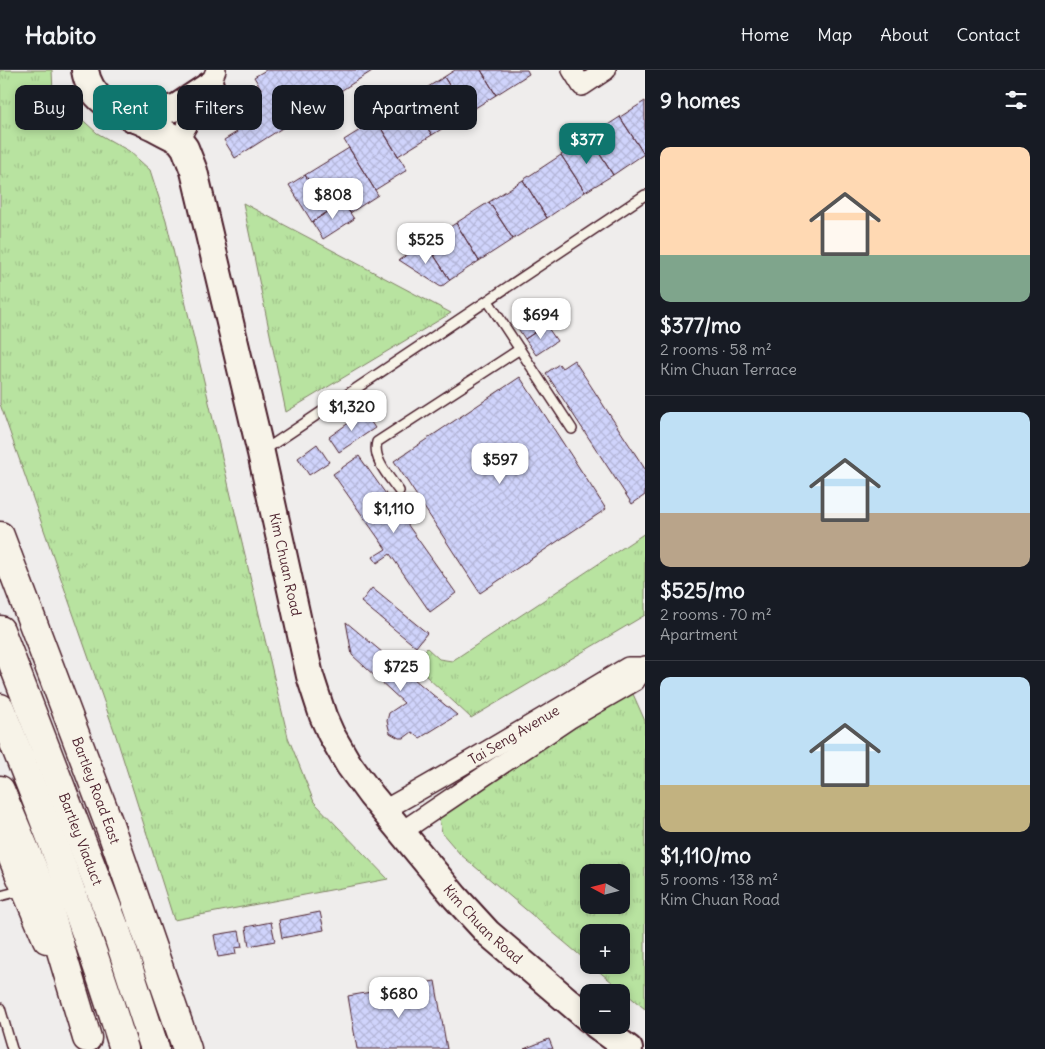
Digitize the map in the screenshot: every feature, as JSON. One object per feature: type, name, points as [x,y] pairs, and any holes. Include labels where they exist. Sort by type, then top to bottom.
[{"type":"main road","points":[[85,70],[86,78],[93,90]]},
{"type":"main road","points":[[167,110],[177,107],[213,78]]},
{"type":"main road","points":[[158,130],[179,140]]},
{"type":"main road","name":"Kim Chuan Road","points":[[179,140],[185,148],[194,171],[261,453],[310,676],[323,716],[349,765],[455,898],[488,933],[580,1011]]},
{"type":"main road","name":"Bartley Road East","points":[[0,536],[110,824],[187,1049]]},
{"type":"main road","name":"Bartley Viaduct","points":[[0,630],[117,933],[155,1049]]},
{"type":"main road","name":"Bartley Viaduct","points":[[0,708],[56,847],[108,994],[124,1049]]},
{"type":"main road","points":[[0,790],[46,900],[88,1043]]},
{"type":"main road","points":[[0,828],[27,890],[88,1043]]},
{"type":"main road","points":[[608,1034],[629,1049]]},
{"type":"street","points":[[572,70],[582,86],[606,70]]},
{"type":"street","points":[[179,140],[213,78]]},
{"type":"street","name":"Tai Seng Avenue","points":[[384,810],[452,773],[500,742],[628,667],[645,667]]},
{"type":"street","name":"Tai Seng Avenue","points":[[402,832],[569,719],[636,681],[645,667]]},
{"type":"lane","points":[[261,453],[645,195]]},
{"type":"lane","points":[[488,301],[572,429]]},
{"type":"lane","points":[[399,491],[379,459],[376,447],[377,442],[520,349]]},
{"type":"lane","points":[[0,896],[27,890]]},
{"type":"lane","points":[[0,1008],[12,1049]]},
{"type":"green space","points":[[0,70],[52,70],[53,85],[15,85],[15,130],[83,130],[83,120],[97,133],[129,151],[150,170],[166,220],[288,737],[314,802],[388,879],[174,920],[116,736],[0,404]]},
{"type":"green space","points":[[243,203],[451,313],[286,412]]},
{"type":"green space","points":[[645,533],[645,615],[471,718],[412,663],[427,648],[439,659],[452,661]]},
{"type":"green space","points":[[633,694],[645,721],[645,1009],[630,997],[630,984],[614,984],[602,974],[630,974],[630,924],[580,924],[580,955],[460,854],[442,833],[439,819],[447,797],[475,778]]},
{"type":"building","points":[[266,70],[372,71],[344,89],[344,85],[272,85],[272,130],[279,130],[235,158],[224,140],[237,132],[236,130],[262,130],[262,85],[259,85],[254,77]]},
{"type":"building","points":[[455,70],[481,70],[496,95],[477,107],[477,85],[449,85],[444,77]]},
{"type":"building","points":[[481,70],[527,70],[529,74],[496,95]]},
{"type":"building","points":[[444,77],[449,85],[431,85]]},
{"type":"building","points":[[645,101],[645,156],[620,117]]},
{"type":"building","points":[[620,117],[644,154],[613,175],[589,137]]},
{"type":"building","points":[[360,130],[382,130],[407,170],[375,190],[344,140]]},
{"type":"building","points":[[382,130],[429,130],[432,135],[398,156]]},
{"type":"building","points":[[429,130],[440,130],[432,135]]},
{"type":"building","points":[[589,137],[613,175],[585,192],[561,155]]},
{"type":"building","points":[[349,148],[378,195],[350,213],[343,202],[340,204],[336,197],[324,204],[305,175]]},
{"type":"building","points":[[561,155],[585,192],[547,218],[523,180]]},
{"type":"building","points":[[305,175],[324,204],[336,197],[340,204],[312,222],[289,185]]},
{"type":"building","points":[[523,180],[547,218],[513,239],[489,202]]},
{"type":"building","points":[[343,202],[354,219],[323,239],[312,222]]},
{"type":"building","points":[[489,202],[513,239],[479,261],[456,223]]},
{"type":"building","points":[[456,223],[479,261],[450,280],[426,243]]},
{"type":"building","points":[[426,243],[450,280],[441,287],[399,260]]},
{"type":"building","points":[[538,313],[546,325],[525,339],[517,327]]},
{"type":"building","points":[[546,325],[557,341],[536,355],[525,339]]},
{"type":"building","points":[[574,360],[645,469],[645,495],[632,504],[546,373],[559,364],[562,368]]},
{"type":"building","points":[[520,377],[606,509],[480,593],[394,461]]},
{"type":"building","points":[[364,412],[375,428],[339,452],[329,437]]},
{"type":"building","points":[[317,444],[329,462],[309,475],[298,458]]},
{"type":"building","points":[[359,456],[456,593],[430,612],[390,554],[377,563],[373,557],[386,549],[333,474]]},
{"type":"building","points":[[372,588],[427,633],[416,647],[361,602]]},
{"type":"building","points":[[346,622],[457,715],[420,738],[412,732],[404,738],[399,738],[390,733],[387,721],[389,713],[404,703],[352,655]]},
{"type":"building","points":[[320,912],[324,930],[282,938],[279,920]]},
{"type":"building","points":[[271,922],[275,941],[249,946],[246,927]]},
{"type":"building","points":[[239,931],[242,947],[235,948],[236,954],[218,957],[214,935]]},
{"type":"building","points":[[435,981],[447,1049],[357,1049],[348,996]]},
{"type":"building","points":[[549,1039],[553,1049],[524,1049]]}]
